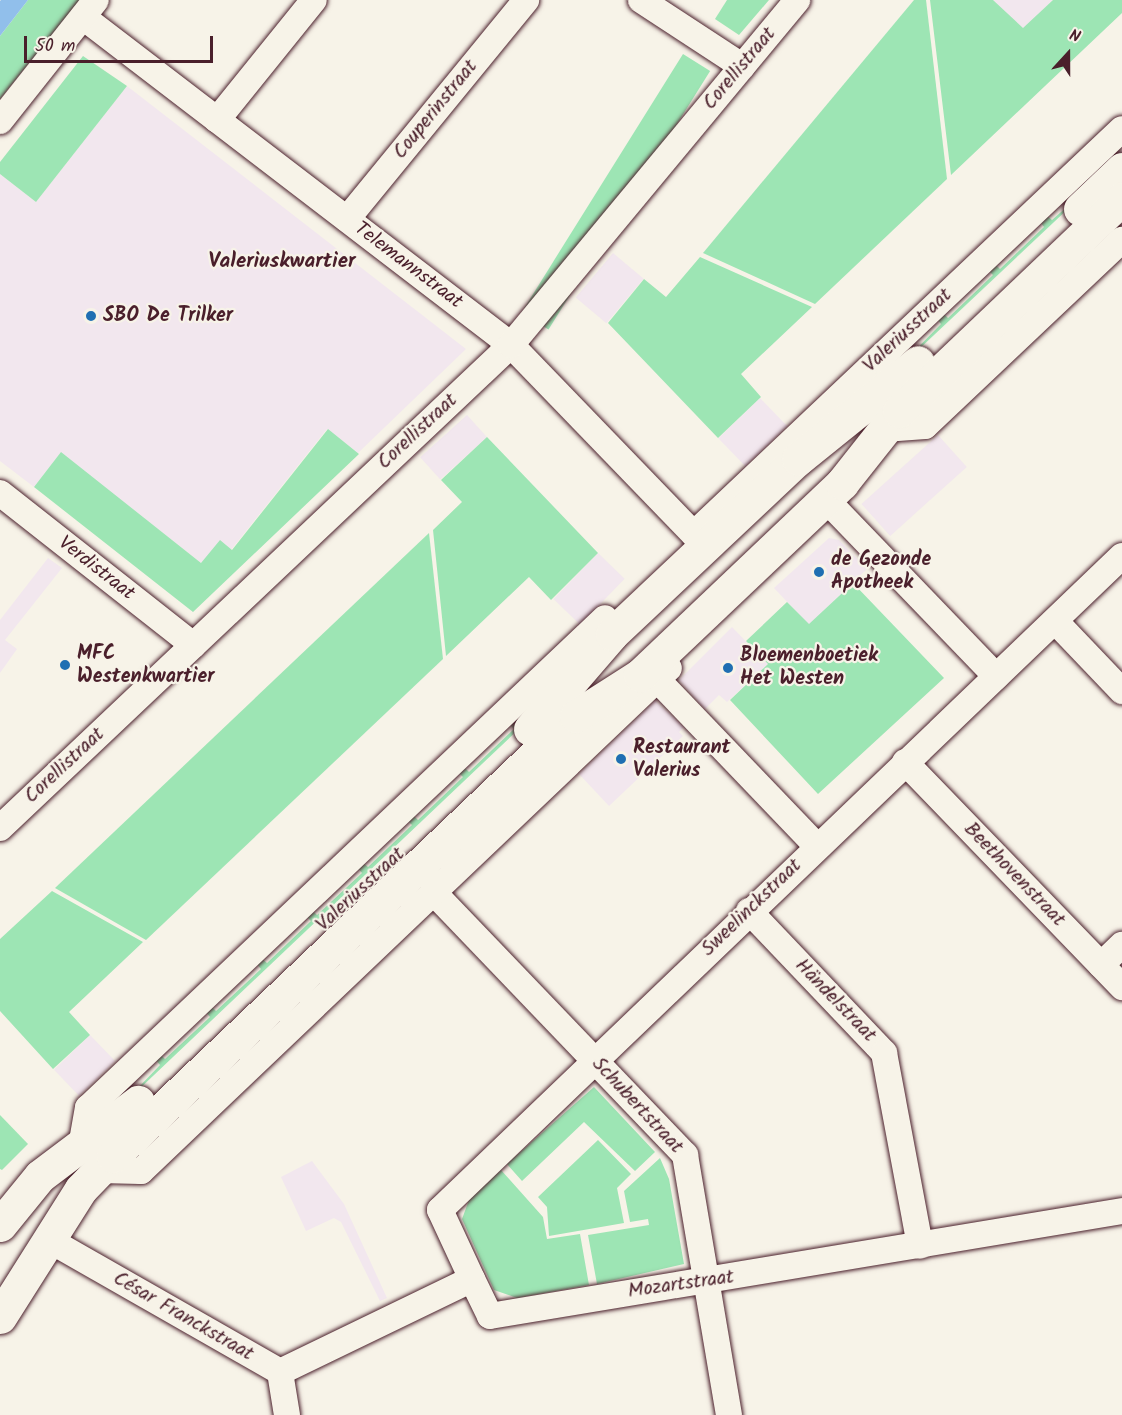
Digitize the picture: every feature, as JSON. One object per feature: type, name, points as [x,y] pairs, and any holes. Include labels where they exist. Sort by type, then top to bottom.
[{"type":"main road","name":"Valeriusstraat","points":[[0,1317],[13,1279],[51,1237],[90,1159],[133,1107],[548,713],[624,616],[700,540],[798,459],[892,386],[1122,169]]},
{"type":"main road","name":"Valeriusstraat","points":[[7,1211],[90,1159],[576,716],[652,674],[832,498],[884,429],[1122,200]]},
{"type":"main road","name":"Valeriusstraat","points":[[798,459],[816,459],[830,474],[832,498]]},
{"type":"main road","name":"Valeriusstraat","points":[[624,616],[618,639],[618,660],[631,671],[652,674]]},
{"type":"main road","name":"Valeriusstraat","points":[[7,1211],[34,1189],[48,1199],[51,1237]]},
{"type":"street","points":[[217,120],[314,0]]},
{"type":"street","name":"Couperinstraat","points":[[347,219],[526,0]]},
{"type":"street","points":[[641,0],[742,66]]},
{"type":"street","name":"Corellistraat","points":[[0,828],[511,345],[797,0]]},
{"type":"street","points":[[0,121],[90,8]]},
{"type":"street","name":"Telemannstraat","points":[[90,8],[217,120],[511,345],[700,540]]},
{"type":"street","name":"Valeriusstraat","points":[[700,540],[1122,129]]},
{"type":"street","points":[[884,429],[925,426],[1122,240]]},
{"type":"street","name":"Verdistraat","points":[[0,494],[193,645]]},
{"type":"street","points":[[832,498],[996,676]]},
{"type":"street","name":"Sweelinckstraat","points":[[472,1279],[440,1210],[749,911],[1122,556]]},
{"type":"street","points":[[1055,621],[1122,691]]},
{"type":"street","points":[[652,674],[817,846]]},
{"type":"street","name":"Valeriusstraat","points":[[90,1159],[141,1171],[434,893],[652,674]]},
{"type":"street","name":"Beethovenstraat","points":[[905,762],[1122,987]]},
{"type":"street","name":"Schubertstraat","points":[[434,893],[685,1155],[729,1415]]},
{"type":"street","name":"Händelstraat","points":[[749,911],[884,1053],[920,1246]]},
{"type":"street","points":[[1101,965],[1122,945]]},
{"type":"street","name":"Mozartstraat","points":[[472,1279],[490,1316],[1122,1211]]},
{"type":"street","name":"César Franckstraat","points":[[51,1237],[280,1372]]},
{"type":"street","points":[[287,1415],[280,1372],[472,1279]]},
{"type":"shaded area","points":[[993,0],[1053,0],[1023,29]]},
{"type":"shaded area","points":[[127,86],[466,349],[358,453],[327,429],[231,550],[201,563],[61,453],[34,487],[0,461],[0,174],[36,202]]},
{"type":"shaded area","points":[[613,253],[644,279],[606,323],[576,297]]},
{"type":"shaded area","points":[[760,398],[787,426],[745,466],[718,438]]},
{"type":"shaded area","points":[[467,415],[487,437],[440,479],[420,457]]},
{"type":"shaded area","points":[[938,435],[967,467],[890,536],[861,504]]},
{"type":"shaded area","points":[[829,538],[839,540],[867,569],[809,625],[774,588]]},
{"type":"shaded area","points":[[598,553],[625,579],[580,625],[554,599]]},
{"type":"shaded area","points":[[48,558],[62,568],[5,640],[17,649],[0,673],[0,620]]},
{"type":"shaded area","points":[[732,627],[768,664],[727,702],[719,695],[705,709],[679,680]]},
{"type":"shaded area","points":[[655,701],[684,727],[679,732],[683,736],[609,806],[579,774]]},
{"type":"shaded area","points":[[90,1035],[115,1061],[79,1096],[54,1070]]},
{"type":"shaded area","points":[[312,1161],[344,1204],[387,1298],[380,1301],[341,1222],[334,1218],[306,1231],[281,1177]]},
{"type":"green space","points":[[28,0],[80,0],[0,99],[0,36]]},
{"type":"green space","points":[[727,0],[769,0],[739,35],[715,19]]},
{"type":"green space","points":[[914,0],[926,0],[947,179],[815,304],[703,253]]},
{"type":"green space","points":[[930,0],[993,0],[1023,28],[1053,0],[1122,0],[1122,13],[951,175]]},
{"type":"green space","points":[[683,54],[710,71],[549,330],[521,313]]},
{"type":"green space","points":[[83,56],[127,86],[36,202],[0,174],[0,162]]},
{"type":"green space","points":[[1122,158],[883,383],[941,324],[936,318],[942,312],[948,318],[993,275],[987,269],[994,263],[1000,269],[1044,227],[1039,220],[1045,214],[1052,220]]},
{"type":"green space","points":[[700,257],[812,307],[741,374],[761,397],[718,438],[608,323],[644,279],[666,297]]},
{"type":"green space","points":[[328,429],[359,454],[193,612],[34,487],[61,452],[201,563],[220,540],[232,550]]},
{"type":"green space","points":[[487,437],[598,553],[551,600],[529,577],[446,656],[433,530],[462,502],[441,480]]},
{"type":"green space","points":[[429,533],[443,659],[146,940],[55,888]]},
{"type":"green space","points":[[853,583],[944,678],[818,794],[730,700],[768,664],[746,641],[787,602],[809,624]]},
{"type":"green space","points":[[540,709],[115,1112],[160,1065],[154,1058],[159,1053],[165,1059],[210,1017],[204,1010],[210,1005],[216,1011],[261,969],[255,962],[260,957],[267,963],[311,921],[305,915],[311,909],[317,915],[362,873],[356,866],[361,861],[368,867],[412,825],[406,819],[412,814],[418,820],[463,777],[457,771],[463,766],[469,772],[514,729],[508,723],[513,718],[519,724]]},
{"type":"green space","points":[[52,891],[143,942],[69,1012],[90,1035],[53,1069],[0,1011],[0,939]]},
{"type":"green space","points":[[594,1087],[655,1152],[635,1171],[584,1122],[522,1181],[507,1164]]},
{"type":"green space","points":[[0,1115],[28,1144],[2,1170],[0,1169]]},
{"type":"green space","points":[[598,1140],[631,1174],[617,1188],[624,1223],[549,1236],[547,1207],[538,1197]]},
{"type":"green space","points":[[660,1158],[669,1179],[684,1264],[597,1284],[588,1235],[649,1225],[648,1219],[630,1222],[624,1191]]},
{"type":"green space","points":[[501,1170],[543,1217],[547,1239],[580,1234],[589,1285],[517,1298],[494,1290],[462,1219],[469,1200]]},
{"type":"water","points":[[28,0],[0,36],[0,1]]},
{"type":"place","name":"SBO De Trilker","points":[[91,316]]},
{"type":"place","name":"de Gezonde Apotheek","points":[[819,572]]},
{"type":"place","name":"MFC Westenkwartier","points":[[65,665]]},
{"type":"place","name":"Bloemenboetiek Het Westen","points":[[728,668]]},
{"type":"place","name":"Restaurant Valerius","points":[[621,759]]},
{"type":"district","name":"Valeriuskwartier","points":[[282,262]]}]
